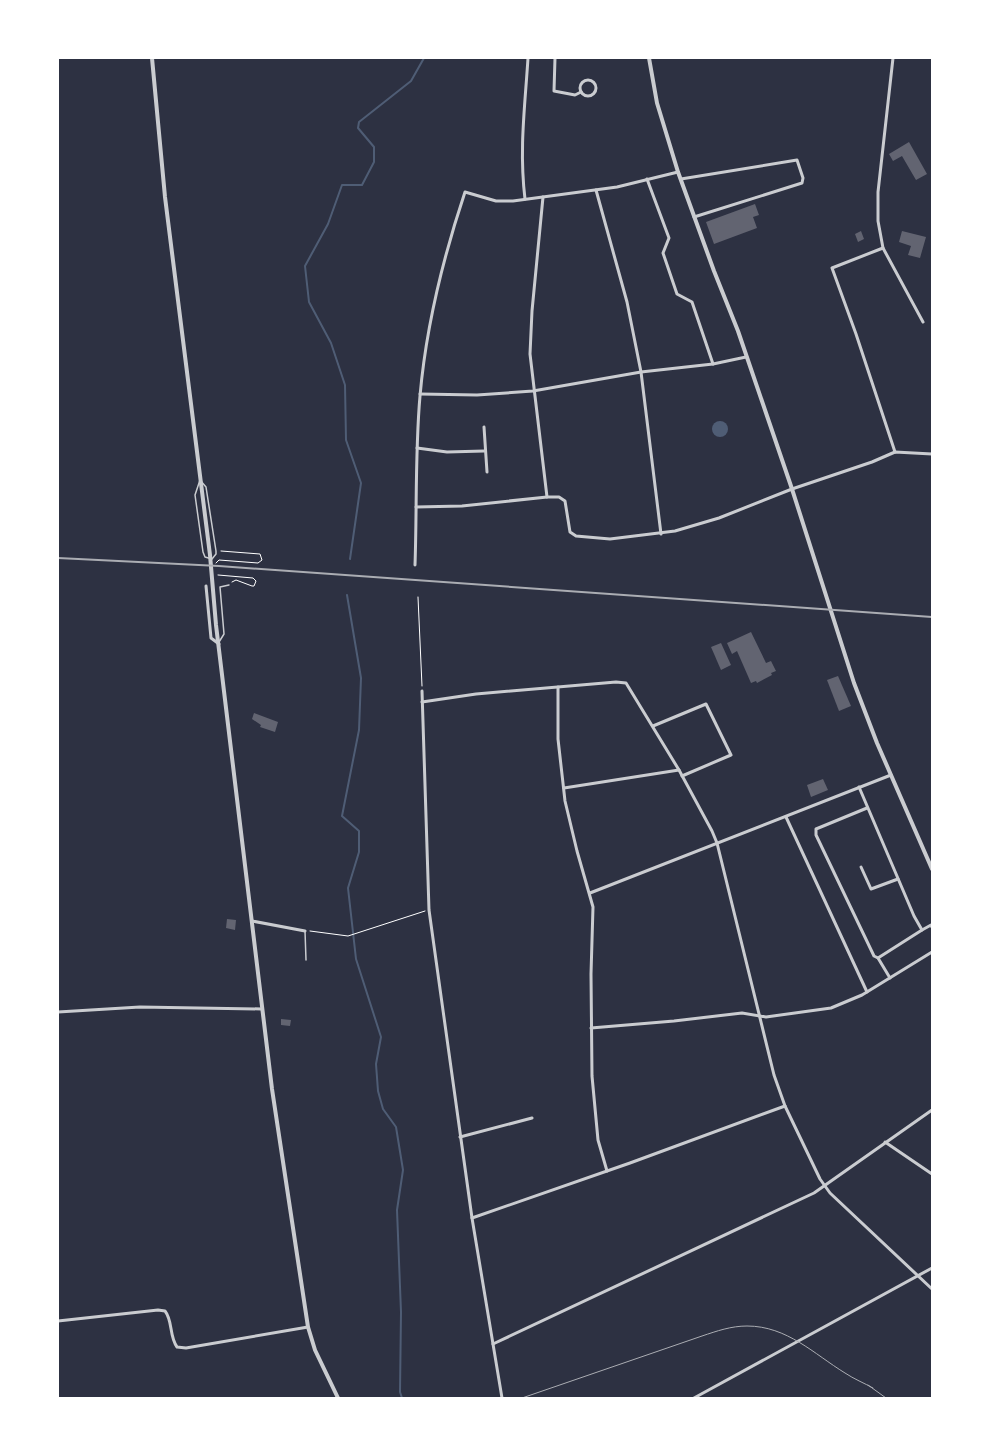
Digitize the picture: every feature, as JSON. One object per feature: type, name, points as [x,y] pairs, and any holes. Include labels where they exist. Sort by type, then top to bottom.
[{"type":"street","points":[[152,58],[165,190],[210,554],[218,644],[282,1164],[308,1327],[315,1350],[338,1398]]},
{"type":"street","points":[[525,199],[521,149],[528,58]]},
{"type":"street","points":[[555,58],[554,91],[574,95],[581,92]]},
{"type":"street","points":[[649,58],[657,103],[678,172],[746,357],[792,490],[852,676],[891,775],[932,869]]},
{"type":"street","points":[[893,58],[878,192],[878,221],[883,248],[923,322]]},
{"type":"street","points":[[592,80],[596,84],[597,89],[592,96],[587,96],[581,92],[580,86],[583,81],[592,80]]},
{"type":"street","points":[[681,179],[797,160],[803,178],[802,183],[694,218]]},
{"type":"street","points":[[415,565],[417,448],[420,394],[438,288],[465,192],[496,201],[513,201],[617,187],[678,172]]},
{"type":"street","points":[[647,179],[669,238],[663,252],[677,294],[692,302],[714,364]]},
{"type":"street","points":[[596,190],[627,302],[641,372],[661,534]]},
{"type":"street","points":[[543,197],[532,311],[530,354],[533,391],[547,497]]},
{"type":"street","points":[[883,248],[832,268],[856,334],[895,452]]},
{"type":"street","points":[[420,394],[476,395],[533,391],[641,372],[714,364],[746,357]]},
{"type":"street","points":[[484,427],[484,451],[487,472]]},
{"type":"street","points":[[417,448],[447,452],[484,451]]},
{"type":"street","points":[[416,507],[462,506],[559,497],[565,501],[570,532],[576,536],[610,539],[661,534],[698,525],[792,490],[849,471],[895,452],[932,454]]},
{"type":"street","points":[[206,586],[211,638],[218,644]]},
{"type":"street","points":[[422,702],[482,693],[558,688],[616,682],[626,683],[679,770],[717,843],[758,1016],[774,1075],[785,1106],[825,1187],[932,1289]]},
{"type":"street","points":[[558,688],[558,738],[564,788],[576,851],[593,907],[591,1028],[596,1125],[599,1148],[606,1171]]},
{"type":"street","points":[[422,691],[429,910],[472,1218],[502,1398]]},
{"type":"street","points":[[653,726],[706,704],[730,755],[682,776]]},
{"type":"street","points":[[564,788],[679,770]]},
{"type":"street","points":[[590,893],[891,775]]},
{"type":"street","points":[[859,787],[898,879],[922,930]]},
{"type":"street","points":[[867,808],[816,829],[816,835],[874,956],[878,958],[890,978]]},
{"type":"street","points":[[786,817],[867,992]]},
{"type":"street","points":[[861,867],[871,889],[898,879]]},
{"type":"street","points":[[252,921],[305,931]]},
{"type":"street","points":[[878,958],[922,930],[931,925],[932,927]]},
{"type":"street","points":[[591,1028],[674,1021],[742,1013],[766,1017],[831,1008],[867,992],[932,952]]},
{"type":"street","points":[[58,1012],[140,1007],[262,1009]]},
{"type":"street","points":[[472,1218],[785,1106]]},
{"type":"street","points":[[493,1344],[825,1187],[885,1142],[932,1110]]},
{"type":"street","points":[[460,1137],[532,1118]]},
{"type":"street","points":[[885,1142],[932,1174]]},
{"type":"street","points":[[694,1398],[932,1268]]},
{"type":"street","points":[[58,1321],[158,1310],[164,1311],[168,1315],[172,1341],[177,1347],[186,1348],[308,1327]]},
{"type":"lane","points":[[200,480],[206,488],[216,551],[214,558],[207,558],[204,552],[195,495],[200,480]]},
{"type":"lane","points":[[218,644],[224,634],[220,587],[229,585]]},
{"type":"lane","points":[[305,931],[306,960]]},
{"type":"path","points":[[216,551],[256,554],[262,557],[261,562],[258,563],[219,560]]},
{"type":"path","points":[[217,575],[253,578],[256,581],[254,586],[236,580],[229,585]]},
{"type":"path","points":[[418,597],[422,691]]},
{"type":"path","points":[[305,931],[348,936],[429,910]]},
{"type":"water","points":[[720,421],[726,423],[728,429],[726,435],[720,437],[714,435],[712,429],[714,423]]},
{"type":"building","points":[[909,142],[927,174],[916,180],[902,156],[893,161],[889,154]]},
{"type":"building","points":[[755,204],[759,215],[753,217],[757,228],[714,244],[706,222]]},
{"type":"building","points":[[861,231],[864,239],[858,242],[855,234]]},
{"type":"building","points":[[902,231],[926,237],[920,258],[908,255],[911,246],[899,242]]},
{"type":"building","points":[[751,632],[766,663],[771,661],[776,671],[771,673],[772,675],[757,683],[756,681],[751,683],[737,651],[732,654],[727,643]]},
{"type":"building","points":[[721,643],[731,665],[721,670],[711,647]]},
{"type":"building","points":[[838,676],[851,706],[839,711],[827,680]]},
{"type":"building","points":[[254,713],[278,722],[275,732],[260,727],[261,725],[252,719]]},
{"type":"building","points":[[823,779],[828,790],[811,797],[807,785]]},
{"type":"building","points":[[227,919],[236,920],[235,930],[226,928]]},
{"type":"building","points":[[281,1019],[291,1020],[290,1026],[281,1025]]},
{"type":"waterway","points":[[350,559],[361,483],[346,440],[345,385],[331,343],[309,302],[305,266],[328,224],[342,185],[362,185],[374,162],[374,147],[358,128],[359,122],[411,81],[424,58]]},
{"type":"waterway","points":[[347,595],[361,678],[359,730],[342,816],[359,831],[359,852],[348,888],[356,959],[381,1037],[376,1064],[378,1091],[383,1109],[396,1127],[403,1170],[397,1210],[401,1312],[400,1392],[402,1398]]},
{"type":"tram line","points":[[522,1398],[713,1332],[741,1326],[761,1327],[787,1336],[799,1342],[848,1375],[873,1388]]},
{"type":"tram line","points":[[868,1385],[886,1398]]},
{"type":"railway","points":[[58,558],[219,566],[932,617]]}]
